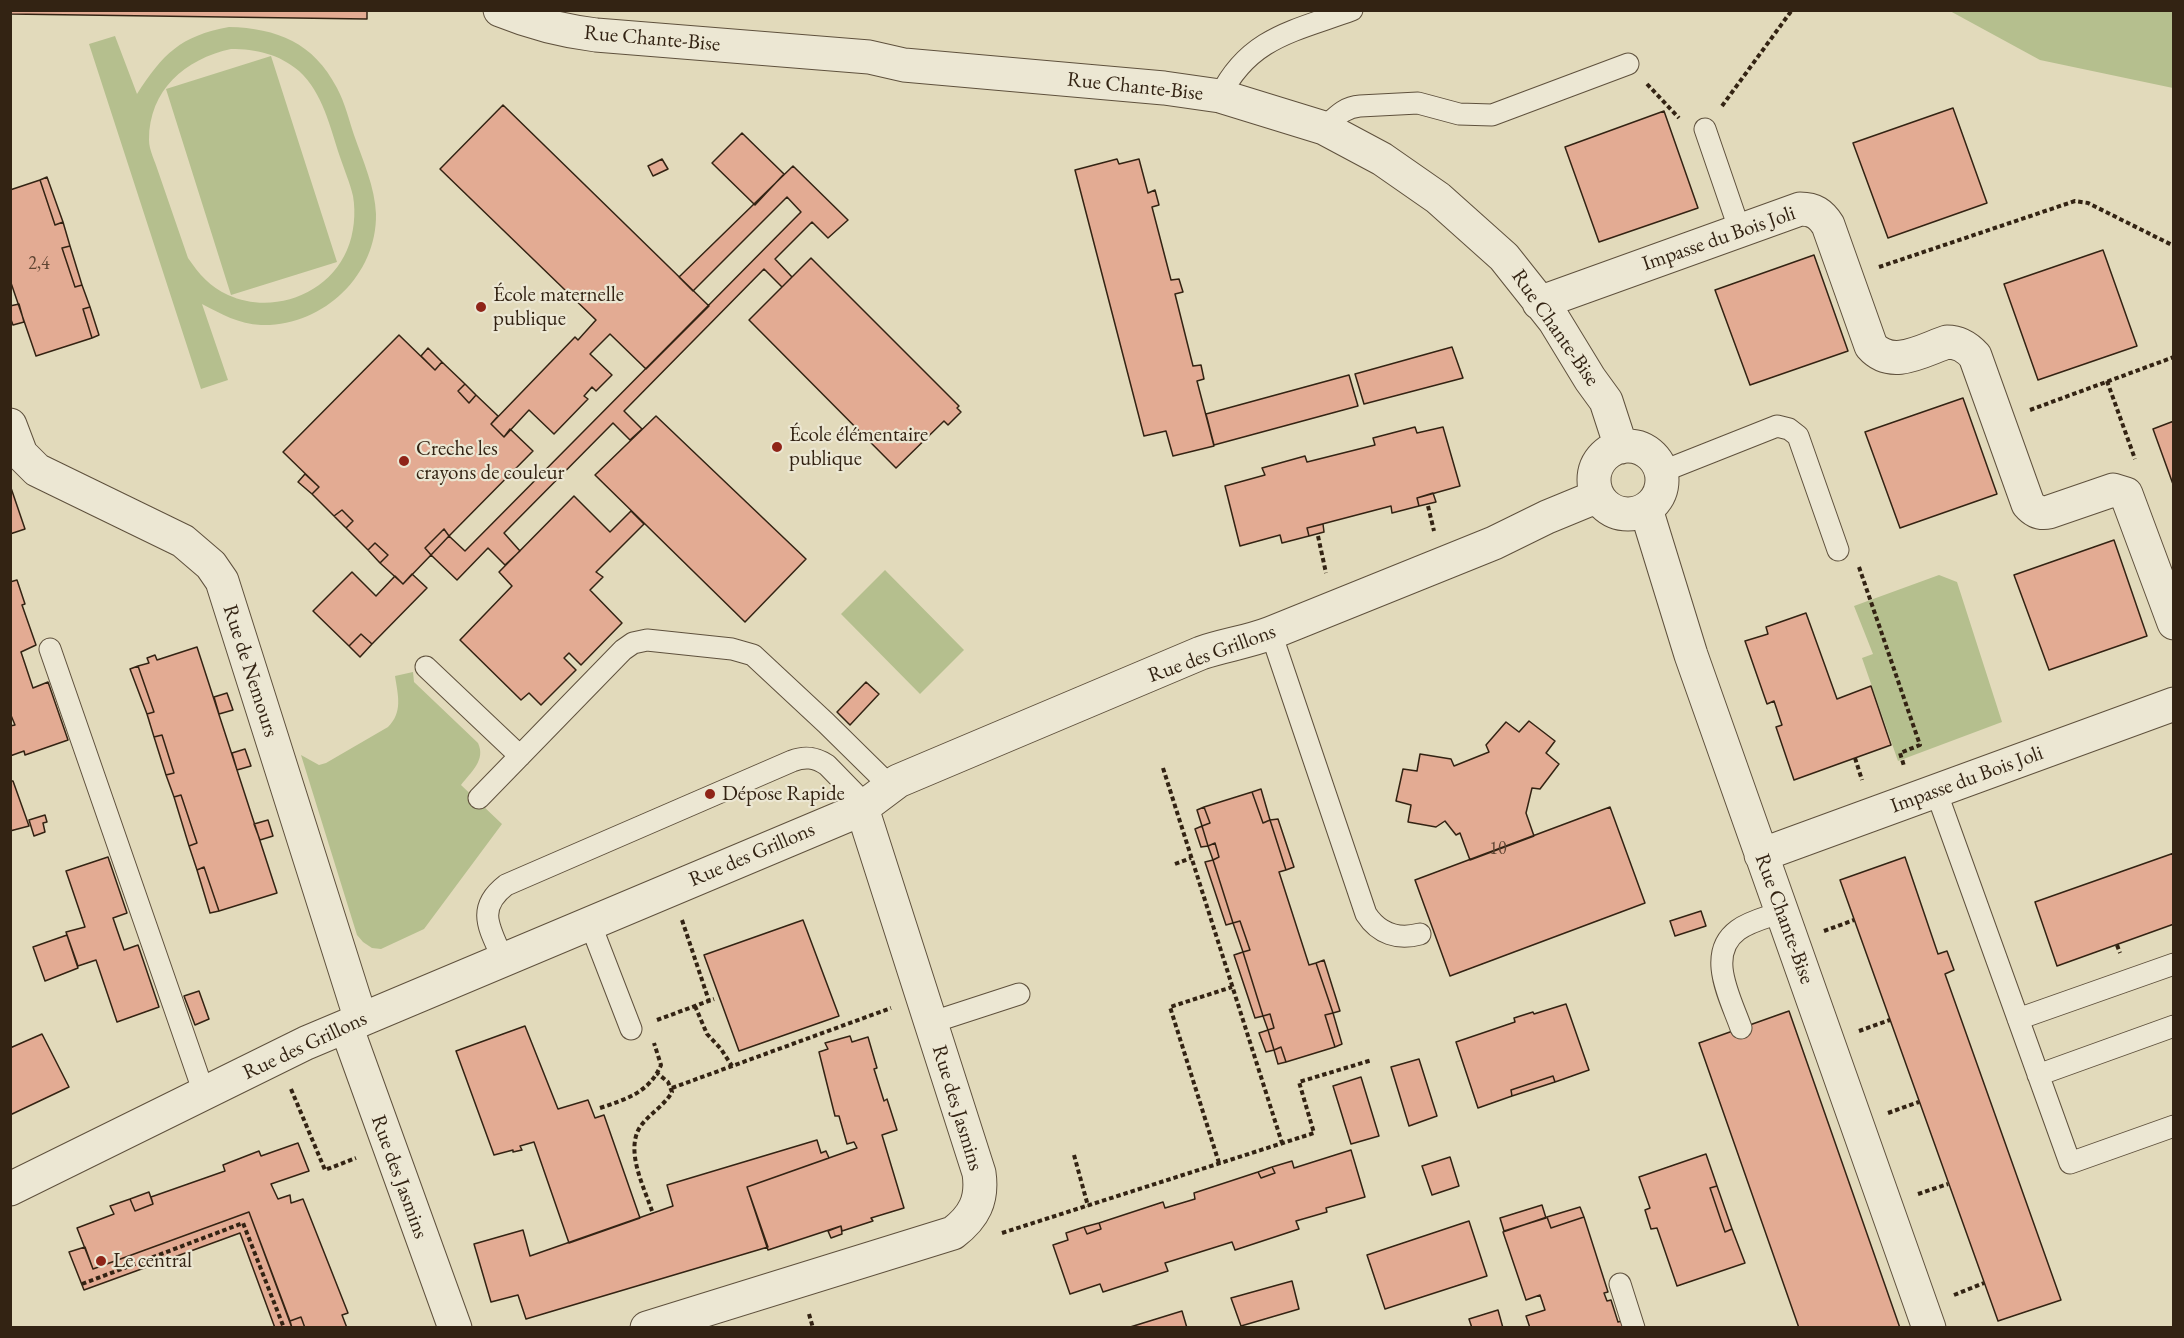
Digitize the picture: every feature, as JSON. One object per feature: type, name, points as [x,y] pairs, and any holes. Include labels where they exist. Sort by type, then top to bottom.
[{"type":"street","name":"Rue Chante-Bise","points":[[500,10],[529,22],[562,31],[869,57],[904,65],[1164,88],[1220,96],[1324,128],[1382,159],[1438,198],[1504,257],[1554,320],[1590,380],[1606,401],[1621,447]]},
{"type":"street","name":"Impasse du Bois Joli","points":[[1539,303],[1800,209],[1816,212],[1828,225],[1871,346],[1876,351],[1891,358],[1900,358],[1947,342],[1963,345],[1975,356],[2028,504],[2037,512],[2049,512],[2113,490],[2126,494]]},
{"type":"street","name":"Rue de Nemours","points":[[10,425],[21,454],[37,470],[183,541],[211,565],[222,581],[353,1023]]},
{"type":"street","points":[[1632,446],[1651,454],[1661,472],[1660,493],[1646,509],[1635,513],[1622,514],[1611,510],[1598,496],[1594,480],[1596,469],[1602,459],[1611,451],[1621,447],[1632,446]]},
{"type":"street","points":[[2126,494],[2174,623]]},
{"type":"street","name":"Rue des Grillons","points":[[10,1189],[353,1023],[872,800],[914,774],[1222,645],[1254,640],[1494,543],[1598,496]]},
{"type":"street","name":"Rue Chante-Bise","points":[[1646,509],[1691,655],[1929,1328]]},
{"type":"street","name":"Impasse du Bois Joli","points":[[1761,855],[2174,704]]},
{"type":"street","name":"Rue des Jasmins","points":[[647,1328],[939,1238],[953,1233],[975,1212],[981,1186],[979,1173],[926,1010],[872,800]]},
{"type":"street","name":"Rue des Jasmins","points":[[353,1023],[455,1328]]},
{"type":"lane","points":[[1220,96],[1236,68],[1262,46],[1276,37],[1352,10]]},
{"type":"lane","points":[[1324,128],[1351,107],[1371,105],[1418,102],[1459,114],[1492,116],[1628,64]]},
{"type":"lane","points":[[1705,129],[1740,231]]},
{"type":"lane","points":[[1661,472],[1777,426],[1789,429],[1798,436],[1838,550]]},
{"type":"lane","points":[[1271,633],[1366,914],[1372,924],[1389,934],[1408,937],[1420,934]]},
{"type":"lane","points":[[479,798],[623,650],[633,643],[647,640],[732,649],[753,655],[826,723],[872,800]]},
{"type":"lane","points":[[50,649],[204,1094]]},
{"type":"lane","points":[[426,667],[520,756]]},
{"type":"lane","points":[[503,959],[487,921],[491,901],[506,885],[792,761],[801,758],[820,760],[872,800]]},
{"type":"lane","points":[[1926,795],[2018,1019],[2070,1163],[2174,1126]]},
{"type":"lane","points":[[1741,1029],[1721,969],[1725,947],[1739,929],[1782,912]]},
{"type":"lane","points":[[590,923],[639,1026]]},
{"type":"lane","points":[[2018,1019],[2174,964]]},
{"type":"lane","points":[[926,1010],[1019,994]]},
{"type":"lane","points":[[2038,1075],[2174,1026]]},
{"type":"lane","points":[[1620,1284],[1634,1328]]},
{"type":"path","points":[[1085,10],[1099,10]]},
{"type":"path","points":[[1628,64],[1691,132],[1705,129],[1792,10]]},
{"type":"path","points":[[1847,279],[2075,201],[2088,203],[2174,246]]},
{"type":"path","points":[[1998,421],[2174,357]]},
{"type":"path","points":[[2107,381],[2139,469],[2126,494]]},
{"type":"path","points":[[1838,550],[1855,554],[1920,745],[1900,753],[1926,795]]},
{"type":"path","points":[[1163,768],[1282,1143]]},
{"type":"path","points":[[1175,864],[1191,858]]},
{"type":"path","points":[[600,1108],[632,1097],[649,1083],[661,1065],[639,1026],[712,1000],[671,888]]},
{"type":"path","points":[[1219,1163],[1170,1007],[1232,987]]},
{"type":"path","points":[[695,1006],[707,1034],[732,1066]]},
{"type":"path","points":[[672,1088],[732,1066],[926,1010]]},
{"type":"path","points":[[278,1058],[325,1170]]},
{"type":"path","points":[[1002,1233],[1314,1132],[1299,1082],[1372,1060]]},
{"type":"path","points":[[652,1210],[634,1146],[639,1129],[670,1096],[672,1088],[657,1073]]},
{"type":"path","points":[[1074,1155],[1089,1206]]},
{"type":"path","points":[[82,1284],[243,1223],[284,1328]]},
{"type":"green space","points":[[1950,11],[2173,11],[2173,88],[2040,60]]},
{"type":"green space","points":[[229,27],[246,28],[278,35],[305,49],[328,72],[342,100],[371,184],[376,214],[374,237],[367,258],[356,277],[342,294],[305,317],[283,323],[253,324],[238,321],[202,304],[228,380],[201,389],[89,44],[115,36],[137,94],[155,68],[174,49],[212,31]],"holes":[[[231,49],[258,51],[283,60],[307,80],[325,111],[353,196],[353,230],[347,250],[338,266],[327,279],[313,289],[297,297],[280,301],[262,303],[245,301],[222,292],[205,280],[188,258],[149,144],[155,106],[173,80],[199,60]]]},
{"type":"green space","points":[[271,56],[337,262],[231,295],[166,89]]},
{"type":"green space","points":[[885,570],[964,650],[920,694],[841,614]]},
{"type":"green space","points":[[1939,575],[1957,582],[2002,722],[1898,761],[1862,658],[1873,654],[1854,606]]},
{"type":"green space","points":[[413,672],[414,682],[478,743],[479,760],[461,785],[502,824],[424,929],[381,949],[372,948],[357,935],[301,755],[319,765],[326,763],[388,727],[398,710],[395,676]]},
{"type":"building","points":[[10,10],[367,10],[367,19],[10,14]]},
{"type":"building","points":[[503,105],[709,306],[646,369],[610,334],[590,354],[612,375],[596,391],[592,387],[584,396],[588,399],[554,434],[529,410],[504,437],[491,424],[575,337],[578,340],[596,320],[440,169]]},
{"type":"building","points":[[1953,108],[1987,203],[1888,238],[1853,143]]},
{"type":"building","points":[[1664,111],[1698,208],[1599,242],[1565,147]]},
{"type":"building","points":[[742,133],[784,174],[755,205],[712,163]]},
{"type":"building","points":[[662,159],[668,169],[653,176],[648,166]]},
{"type":"building","points":[[1117,159],[1119,164],[1139,159],[1148,193],[1155,190],[1159,205],[1152,207],[1171,280],[1179,279],[1183,292],[1175,294],[1193,366],[1201,365],[1204,379],[1197,381],[1214,446],[1173,456],[1166,431],[1144,436],[1075,170]]},
{"type":"building","points":[[793,166],[848,220],[828,238],[812,222],[775,259],[792,277],[782,287],[764,269],[624,411],[642,429],[630,440],[613,423],[504,533],[520,551],[505,565],[488,548],[457,580],[431,555],[449,536],[465,551],[801,212],[787,197],[693,291],[679,277]]},
{"type":"building","points":[[47,177],[63,222],[55,225],[40,180]]},
{"type":"building","points":[[40,180],[55,225],[63,222],[70,246],[62,248],[75,287],[82,285],[90,307],[83,309],[92,338],[36,356],[10,280],[10,190]]},
{"type":"building","points":[[70,246],[82,285],[75,287],[62,248]]},
{"type":"building","points":[[2103,250],[2137,346],[2038,380],[2004,284]]},
{"type":"building","points":[[1814,255],[1848,351],[1750,385],[1715,290]]},
{"type":"building","points":[[811,258],[959,406],[957,408],[961,412],[948,425],[944,421],[896,468],[749,320]]},
{"type":"building","points":[[19,304],[24,322],[13,325],[10,306]]},
{"type":"building","points":[[90,307],[99,335],[92,338],[83,309]]},
{"type":"building","points":[[399,335],[435,370],[442,362],[465,384],[458,391],[469,403],[476,395],[498,416],[491,424],[504,437],[510,429],[533,451],[449,536],[444,529],[425,548],[431,555],[403,584],[380,563],[388,555],[375,543],[368,550],[346,528],[353,521],[342,510],[334,516],[312,494],[319,487],[283,452]]},
{"type":"building","points":[[1452,347],[1463,378],[1364,404],[1355,374]]},
{"type":"building","points":[[428,348],[442,362],[435,370],[421,356]]},
{"type":"building","points":[[1349,375],[1358,406],[1214,445],[1206,414]]},
{"type":"building","points":[[465,384],[476,395],[469,403],[458,391]]},
{"type":"building","points":[[1963,398],[1997,494],[1900,528],[1865,432]]},
{"type":"building","points":[[656,416],[806,559],[745,622],[595,475]]},
{"type":"building","points":[[2174,421],[2174,487],[2153,429]]},
{"type":"building","points":[[1415,427],[1417,433],[1443,427],[1460,486],[1417,498],[1419,506],[1392,513],[1391,506],[1307,528],[1309,536],[1282,543],[1280,535],[1240,546],[1225,486],[1265,475],[1262,468],[1305,456],[1307,462],[1375,445],[1373,438]]},
{"type":"building","points":[[305,474],[319,487],[312,494],[298,482]]},
{"type":"building","points":[[10,485],[25,529],[10,534]]},
{"type":"building","points":[[1433,493],[1436,502],[1419,506],[1417,498]]},
{"type":"building","points":[[574,496],[610,532],[631,511],[644,524],[596,572],[603,577],[590,590],[622,623],[581,665],[569,653],[564,658],[576,670],[541,705],[529,693],[521,700],[460,640],[512,586],[499,572]]},
{"type":"building","points":[[342,510],[353,521],[346,528],[334,516]]},
{"type":"building","points":[[1323,524],[1324,532],[1309,536],[1307,528]]},
{"type":"building","points":[[444,529],[449,536],[431,555],[425,548]]},
{"type":"building","points":[[2114,540],[2147,636],[2049,670],[2014,575]]},
{"type":"building","points":[[375,543],[388,555],[380,563],[368,550]]},
{"type":"building","points":[[352,572],[376,596],[395,576],[403,584],[412,574],[427,588],[372,644],[361,634],[349,646],[313,611]]},
{"type":"building","points":[[17,580],[25,604],[22,605],[36,645],[21,652],[33,688],[48,682],[68,740],[25,755],[24,751],[10,756],[10,726],[15,725],[10,713],[10,582]]},
{"type":"building","points":[[1806,613],[1837,699],[1871,686],[1891,745],[1794,780],[1776,727],[1782,725],[1774,701],[1767,704],[1745,641],[1768,634],[1766,627]]},
{"type":"building","points":[[361,634],[372,644],[360,657],[349,646]]},
{"type":"building","points":[[197,647],[277,893],[219,911],[204,867],[197,870],[189,846],[197,843],[181,795],[174,797],[166,775],[174,773],[162,735],[154,737],[147,714],[154,712],[138,666],[149,663],[147,658],[155,655],[157,660]]},
{"type":"building","points":[[138,666],[154,712],[147,714],[130,669]]},
{"type":"building","points":[[866,682],[879,694],[850,725],[837,712]]},
{"type":"building","points":[[227,693],[233,710],[219,714],[214,697]]},
{"type":"building","points":[[1529,721],[1555,741],[1546,753],[1559,764],[1540,789],[1532,788],[1526,813],[1534,836],[1470,860],[1460,833],[1456,835],[1445,821],[1436,827],[1408,822],[1411,805],[1396,801],[1403,769],[1417,771],[1420,754],[1451,759],[1454,766],[1489,752],[1486,745],[1506,722],[1519,732]]},
{"type":"building","points":[[162,735],[174,773],[166,775],[154,737]]},
{"type":"building","points":[[245,749],[251,766],[237,770],[232,753]]},
{"type":"building","points":[[10,781],[13,781],[29,826],[10,831]]},
{"type":"building","points":[[1261,789],[1270,820],[1263,823],[1252,792]]},
{"type":"building","points":[[1252,792],[1263,823],[1270,820],[1286,870],[1279,872],[1309,965],[1316,963],[1333,1013],[1325,1015],[1335,1047],[1286,1062],[1281,1047],[1274,1050],[1268,1030],[1274,1028],[1270,1014],[1263,1016],[1243,952],[1250,950],[1240,921],[1233,923],[1213,860],[1219,857],[1215,843],[1208,846],[1202,826],[1210,823],[1204,807]]},
{"type":"building","points":[[181,795],[197,843],[189,846],[174,797]]},
{"type":"building","points":[[1204,807],[1210,823],[1202,826],[1197,810]]},
{"type":"building","points":[[1610,807],[1645,903],[1450,976],[1415,880]]},
{"type":"building","points":[[45,815],[47,822],[43,823],[45,832],[34,836],[29,820]]},
{"type":"building","points":[[1278,819],[1294,867],[1286,870],[1270,820]]},
{"type":"building","points":[[268,820],[273,836],[260,840],[254,824]]},
{"type":"building","points":[[1202,826],[1208,846],[1201,847],[1195,829]]},
{"type":"building","points":[[1215,843],[1219,857],[1213,860],[1208,846]]},
{"type":"building","points":[[2174,853],[2174,924],[2057,966],[2035,902]]},
{"type":"building","points":[[108,857],[127,913],[113,918],[124,950],[138,945],[159,1007],[117,1022],[96,960],[78,966],[66,932],[85,927],[66,871]]},
{"type":"building","points":[[1905,857],[1938,954],[1947,951],[1954,970],[1945,974],[2061,1300],[1998,1321],[1840,880]]},
{"type":"building","points":[[1213,860],[1233,923],[1226,925],[1205,862]]},
{"type":"building","points":[[204,867],[219,911],[210,913],[197,870]]},
{"type":"building","points":[[1701,911],[1706,926],[1675,936],[1670,921]]},
{"type":"building","points":[[803,920],[839,1016],[739,1051],[704,955]]},
{"type":"building","points":[[1240,921],[1250,950],[1243,952],[1233,923]]},
{"type":"building","points":[[67,935],[78,968],[45,981],[33,947]]},
{"type":"building","points":[[1243,952],[1263,1016],[1255,1018],[1234,955]]},
{"type":"building","points":[[1324,960],[1340,1011],[1333,1013],[1316,963]]},
{"type":"building","points":[[199,991],[209,1019],[195,1025],[184,996]]},
{"type":"building","points":[[1566,1004],[1589,1070],[1555,1082],[1553,1076],[1511,1090],[1512,1096],[1478,1108],[1456,1042],[1515,1022],[1514,1018]]},
{"type":"building","points":[[1789,1011],[1900,1328],[1799,1328],[1699,1043]]},
{"type":"building","points":[[1333,1013],[1342,1044],[1335,1047],[1325,1015]]},
{"type":"building","points":[[1270,1014],[1274,1028],[1268,1030],[1263,1016]]},
{"type":"building","points":[[525,1026],[558,1109],[588,1100],[595,1118],[604,1115],[640,1218],[569,1243],[534,1142],[520,1146],[522,1150],[494,1155],[456,1051]]},
{"type":"building","points":[[1268,1030],[1274,1050],[1266,1052],[1259,1033]]},
{"type":"building","points":[[42,1034],[69,1087],[10,1115],[10,1048]]},
{"type":"building","points":[[850,1036],[852,1042],[868,1037],[877,1068],[874,1069],[884,1101],[887,1099],[897,1130],[882,1135],[904,1208],[871,1218],[873,1221],[842,1231],[841,1226],[768,1250],[747,1187],[857,1148],[854,1142],[847,1144],[839,1116],[835,1116],[819,1052],[828,1049],[825,1043]]},
{"type":"building","points":[[1281,1047],[1286,1062],[1278,1064],[1274,1050]]},
{"type":"building","points":[[1419,1059],[1437,1116],[1409,1126],[1391,1067]]},
{"type":"building","points":[[1553,1076],[1555,1082],[1512,1096],[1511,1090]]},
{"type":"building","points":[[1361,1077],[1379,1136],[1351,1144],[1333,1086]]},
{"type":"building","points":[[817,1140],[821,1153],[826,1151],[829,1158],[747,1187],[768,1247],[526,1319],[518,1295],[491,1302],[474,1244],[523,1230],[530,1256],[673,1206],[667,1185]]},
{"type":"building","points":[[298,1143],[309,1171],[271,1184],[278,1199],[290,1195],[291,1203],[303,1199],[348,1313],[342,1315],[347,1328],[305,1328],[301,1317],[290,1321],[249,1212],[93,1269],[77,1228],[114,1214],[110,1206],[130,1199],[135,1211],[153,1204],[151,1197],[225,1171],[223,1165],[259,1151],[261,1156]]},
{"type":"building","points":[[1351,1150],[1365,1197],[1326,1208],[1327,1212],[1296,1221],[1299,1229],[1235,1250],[1232,1242],[1165,1263],[1168,1271],[1103,1292],[1100,1284],[1070,1294],[1053,1245],[1068,1240],[1066,1233],[1084,1227],[1087,1234],[1101,1229],[1099,1223],[1163,1202],[1165,1208],[1195,1199],[1194,1193],[1258,1172],[1261,1178],[1275,1173],[1272,1167],[1292,1161],[1294,1168]]},
{"type":"building","points":[[1706,1154],[1717,1186],[1710,1188],[1725,1232],[1732,1229],[1745,1263],[1677,1286],[1657,1228],[1651,1229],[1645,1210],[1650,1208],[1639,1177]]},
{"type":"building","points":[[1450,1157],[1459,1186],[1432,1195],[1422,1166]]},
{"type":"building","points":[[1272,1167],[1275,1173],[1261,1178],[1258,1172]]},
{"type":"building","points":[[1717,1186],[1732,1229],[1725,1232],[1710,1188]]},
{"type":"building","points":[[149,1192],[153,1204],[135,1211],[130,1199]]},
{"type":"building","points":[[1542,1205],[1546,1218],[1504,1231],[1500,1218]]},
{"type":"building","points":[[1580,1207],[1584,1217],[1551,1228],[1547,1217]]},
{"type":"building","points":[[249,1212],[292,1328],[275,1328],[240,1233],[84,1290],[69,1252],[85,1247],[93,1269]]},
{"type":"building","points":[[1547,1217],[1551,1228],[1584,1217],[1608,1292],[1604,1293],[1607,1301],[1611,1300],[1618,1322],[1626,1320],[1628,1328],[1530,1328],[1526,1316],[1545,1310],[1540,1295],[1526,1300],[1503,1232]]},
{"type":"building","points":[[1469,1221],[1487,1276],[1385,1309],[1367,1255]]},
{"type":"building","points":[[1099,1223],[1101,1229],[1087,1234],[1084,1227]]},
{"type":"building","points":[[841,1226],[842,1234],[831,1238],[828,1231]]},
{"type":"building","points":[[1292,1281],[1299,1309],[1241,1326],[1231,1298]]},
{"type":"building","points":[[1498,1310],[1503,1328],[1472,1328],[1469,1319]]},
{"type":"building","points":[[1182,1311],[1187,1328],[1127,1328]]},
{"type":"building","points":[[301,1317],[305,1328],[292,1328],[290,1321]]},
{"type":"place","name":"École maternelle publique","points":[[481,307]]},
{"type":"place","name":"École élémentaire publique","points":[[777,447]]},
{"type":"place","name":"Creche les crayons de couleur","points":[[404,461]]},
{"type":"place","name":"Dépose Rapide","points":[[710,794]]},
{"type":"place","name":"Le central","points":[[101,1261]]}]
